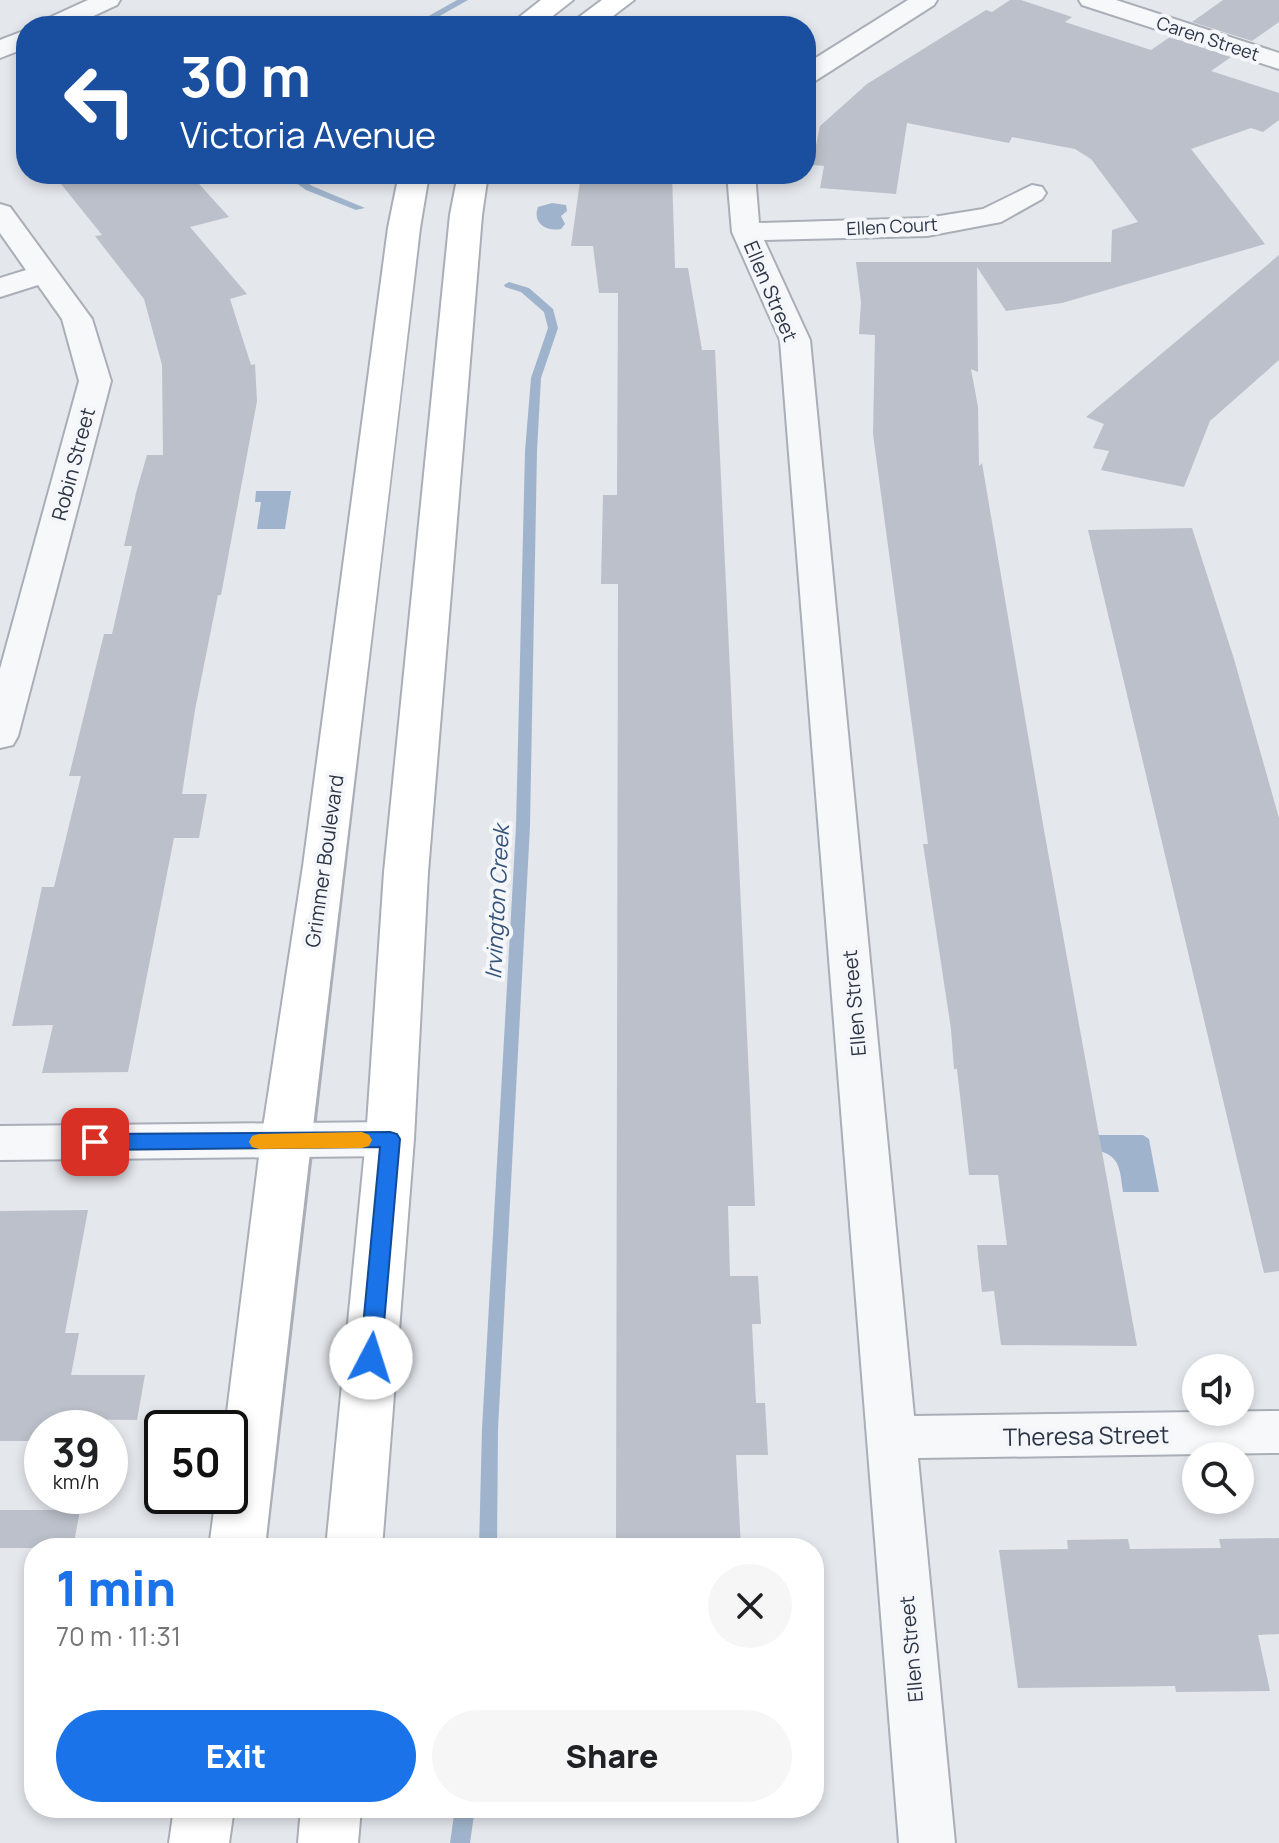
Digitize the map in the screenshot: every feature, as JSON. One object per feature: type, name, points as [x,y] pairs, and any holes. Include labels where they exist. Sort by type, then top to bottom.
[{"type":"main road","points":[[536,16],[559,0]]},
{"type":"main road","points":[[596,16],[620,0]]},
{"type":"main road","name":"Grimmer Boulevard","points":[[238,1538],[285,1141],[322,881],[404,228],[412,184]]},
{"type":"main road","points":[[355,1538],[390,1139],[409,832],[464,233],[471,184]]},
{"type":"main road","points":[[199,1843],[203,1818]]},
{"type":"main road","points":[[328,1843],[330,1818]]},
{"type":"street","points":[[73,16],[108,0]]},
{"type":"street","points":[[816,69],[925,0]]},
{"type":"street","name":"Caren Street","points":[[1091,0],[1279,61]]},
{"type":"street","name":"Ellen Street","points":[[742,184],[746,232],[795,340],[927,1843]]},
{"type":"street","name":"Ellen Court","points":[[746,232],[927,227],[991,216],[1032,193]]},
{"type":"street","name":"Robin Street","points":[[0,213],[77,319],[95,381],[0,736]]},
{"type":"street","points":[[0,288],[46,273]]},
{"type":"street","points":[[0,1143],[390,1139]]},
{"type":"street","name":"Theresa Street","points":[[893,1437],[1279,1432]]},
{"type":"water","points":[[552,203],[566,205],[567,211],[561,216],[565,224],[561,229],[546,228],[537,218],[538,207]]},
{"type":"water","points":[[256,491],[291,491],[285,529],[257,529],[261,502],[255,502]]},
{"type":"water","points":[[1096,1135],[1143,1135],[1149,1139],[1159,1192],[1123,1192],[1118,1166],[1112,1157],[1099,1151]]},
{"type":"building","points":[[1010,0],[1021,0],[1072,17],[1065,22],[1151,50],[1170,37],[1231,57],[1211,71],[1279,93],[1279,120],[1263,132],[1251,128],[1191,149],[1265,244],[1062,303],[1006,311],[977,267],[978,372],[971,369],[978,407],[979,466],[982,463],[1137,1346],[1001,1345],[994,1291],[982,1292],[977,1245],[1007,1245],[998,1175],[969,1175],[957,1069],[954,1069],[951,1029],[923,844],[928,844],[873,434],[875,335],[859,334],[861,302],[856,262],[1111,262],[1112,230],[1138,222],[1091,159],[1075,149],[1012,137],[1009,143],[907,123],[896,194],[820,188],[824,166],[816,165],[820,126],[867,84],[986,10],[992,12]]},
{"type":"building","points":[[1223,0],[1279,0],[1279,22],[1252,41],[1192,22]]},
{"type":"building","points":[[61,184],[199,184],[229,217],[190,227],[247,294],[230,299],[251,365],[255,364],[257,401],[221,595],[218,595],[195,710],[182,794],[207,794],[199,838],[174,838],[128,1072],[42,1073],[53,1025],[12,1026],[42,887],[54,887],[81,776],[69,776],[104,634],[112,634],[132,546],[124,546],[136,493],[147,455],[163,455],[162,365],[144,299],[95,236],[102,235]]},
{"type":"building","points":[[580,184],[672,184],[675,268],[688,268],[702,350],[715,350],[755,1206],[728,1206],[730,1276],[758,1276],[761,1324],[752,1324],[756,1403],[765,1403],[768,1455],[736,1455],[740,1538],[616,1538],[618,584],[601,584],[603,495],[617,495],[618,293],[599,293],[593,246],[571,246]]},
{"type":"building","points":[[1279,255],[1279,360],[1210,421],[1184,487],[1101,470],[1109,451],[1093,448],[1104,424],[1086,417]]},
{"type":"building","points":[[1192,528],[1234,659],[1279,818],[1279,1271],[1264,1273],[1088,530]]},
{"type":"building","points":[[88,1210],[65,1333],[79,1333],[71,1375],[145,1375],[137,1420],[128,1420],[128,1410],[24,1410],[24,1441],[0,1441],[0,1211]]},
{"type":"building","points":[[0,1510],[24,1510],[24,1514],[79,1514],[75,1538],[24,1538],[24,1548],[0,1548]]},
{"type":"building","points":[[1279,1538],[1279,1634],[1258,1635],[1270,1691],[1176,1692],[1175,1686],[1018,1688],[999,1550],[1068,1549],[1067,1540],[1128,1539],[1130,1549],[1221,1548],[1219,1539]]},
{"type":"waterway","name":"Irvington Creek","points":[[434,16],[464,0]]},
{"type":"waterway","name":"Irvington Creek","points":[[303,184],[360,208]]},
{"type":"waterway","name":"Irvington Creek","points":[[488,1538],[490,1429],[523,826],[531,451],[536,378],[553,328],[549,311],[525,290],[509,285]]},
{"type":"waterway","name":"Irvington Creek","points":[[460,1843],[464,1818]]},
{"type":"slow traffic","points":[[259,1142],[362,1140]]},
{"type":"route","points":[[95,1142],[390,1139],[371,1358]]}]
